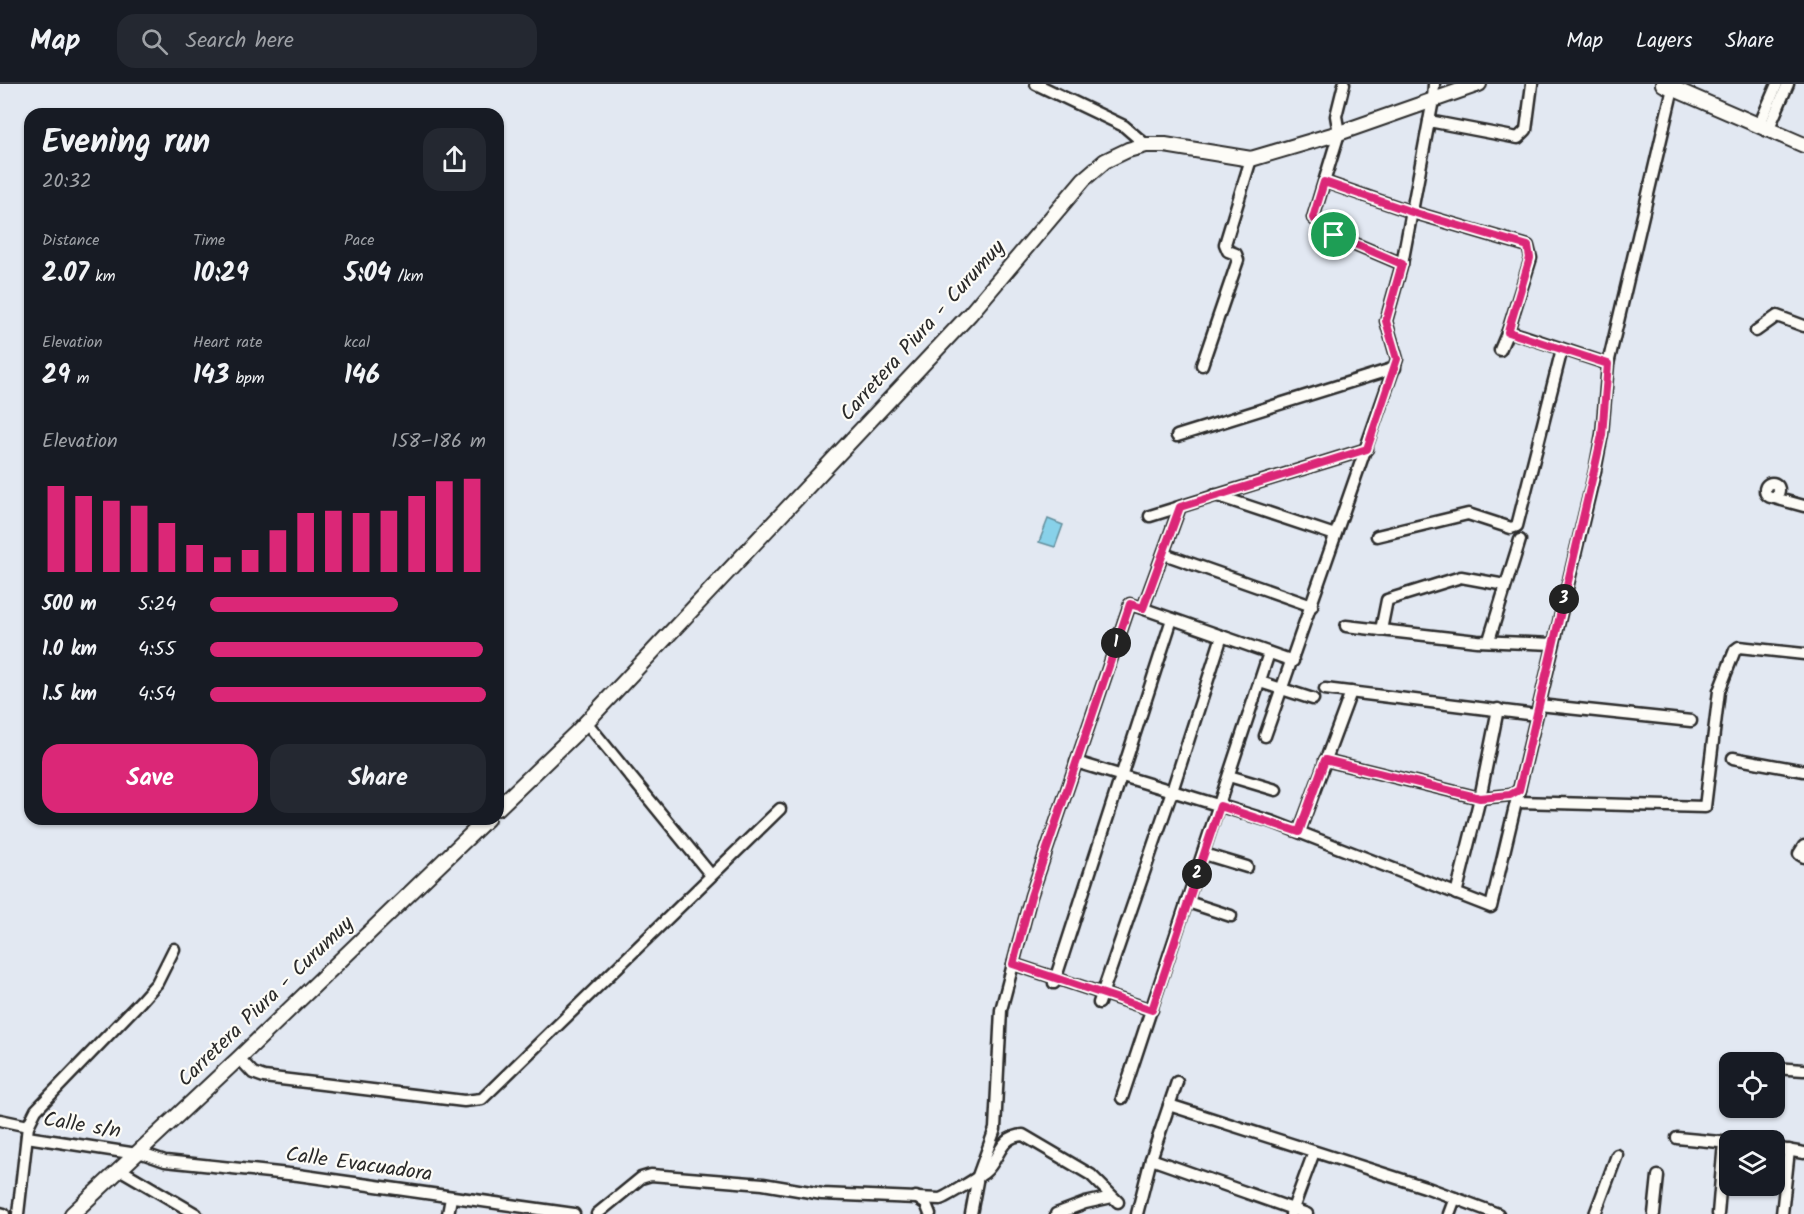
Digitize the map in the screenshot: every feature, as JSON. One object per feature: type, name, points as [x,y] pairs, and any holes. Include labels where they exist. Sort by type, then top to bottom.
[{"type":"main road","name":"Carretera Piura - Curumuy","points":[[504,802],[586,723],[963,323],[1083,179],[1104,161],[1146,145],[1165,145],[1251,159],[1339,133],[1479,84]]},
{"type":"main road","points":[[1675,87],[1804,145]]},
{"type":"main road","name":"Carretera Piura - Curumuy","points":[[72,1214],[239,1058],[481,825]]},
{"type":"street","points":[[1036,84],[1124,126],[1146,145]]},
{"type":"street","points":[[1344,84],[1336,116],[1339,133],[1313,218],[1334,235],[1402,264]]},
{"type":"street","points":[[1245,729],[1267,737],[1281,689],[1293,661],[1395,368],[1397,352],[1386,321],[1402,264],[1433,100],[1434,84]]},
{"type":"street","points":[[1429,121],[1518,138],[1526,130],[1532,84]]},
{"type":"street","points":[[1763,128],[1777,84]]},
{"type":"street","points":[[1763,128],[1788,84]]},
{"type":"street","points":[[1076,762],[1172,790],[1299,832],[1491,907],[1598,453],[1608,364],[1675,87]]},
{"type":"street","points":[[1202,365],[1238,260],[1236,254],[1228,251],[1225,244],[1251,159]]},
{"type":"street","points":[[1324,182],[1412,212],[1528,246],[1530,258],[1508,332],[1500,350]]},
{"type":"street","points":[[1756,331],[1777,316],[1804,327]]},
{"type":"street","points":[[1508,332],[1608,364]]},
{"type":"street","points":[[1377,536],[1468,514],[1511,528],[1517,526],[1562,349]]},
{"type":"street","points":[[1177,436],[1395,368]]},
{"type":"street","points":[[1150,516],[1367,449]]},
{"type":"street","points":[[1775,493],[1786,502],[1804,506]]},
{"type":"street","points":[[1215,495],[1335,535]]},
{"type":"street","points":[[1143,608],[1180,507]]},
{"type":"street","points":[[1489,640],[1520,540]]},
{"type":"street","points":[[1164,554],[1312,606]]},
{"type":"street","points":[[1381,630],[1387,600],[1461,577],[1505,585]]},
{"type":"street","points":[[971,1214],[978,1176],[995,1129],[999,1029],[1013,964],[1031,896],[1130,604],[1293,661]]},
{"type":"street","points":[[1055,980],[1172,619]]},
{"type":"street","points":[[1346,626],[1553,644]]},
{"type":"street","points":[[1101,998],[1222,636]]},
{"type":"street","points":[[1325,760],[1480,798],[1510,795],[1705,807],[1719,691],[1735,650],[1739,647],[1804,654]]},
{"type":"street","points":[[1122,1098],[1269,653]]},
{"type":"street","points":[[1260,682],[1313,699]]},
{"type":"street","points":[[1325,689],[1498,709],[1691,721]]},
{"type":"street","points":[[1299,832],[1351,692]]},
{"type":"street","points":[[1456,894],[1480,798],[1498,709]]},
{"type":"street","points":[[586,723],[711,875]]},
{"type":"street","points":[[1733,758],[1804,771]]},
{"type":"street","points":[[1229,776],[1276,790]]},
{"type":"street","points":[[239,1058],[253,1074],[264,1077],[464,1101],[482,1099],[780,809]]},
{"type":"street","points":[[1804,846],[1799,854],[1804,857]]},
{"type":"street","points":[[1204,854],[1247,867]]},
{"type":"street","points":[[1188,902],[1231,916]]},
{"type":"street","points":[[0,1120],[27,1131],[36,1110],[147,995],[174,949]]},
{"type":"street","points":[[1013,964],[1101,998],[1152,1010]]},
{"type":"street","points":[[1785,1069],[1804,1070]]},
{"type":"street","points":[[1137,1214],[1151,1159],[1178,1082]]},
{"type":"street","points":[[1169,1105],[1498,1214]]},
{"type":"street","name":"Calle s/n","points":[[18,1214],[27,1131],[138,1153]]},
{"type":"street","points":[[597,1214],[641,1178],[651,1175],[746,1182],[822,1194],[940,1199],[986,1171],[1002,1144],[1015,1135],[1023,1135],[1070,1160],[1091,1175],[1115,1199],[1085,1203],[1056,1214]]},
{"type":"street","points":[[1677,1138],[1719,1141]]},
{"type":"street","points":[[1785,1149],[1804,1153]]},
{"type":"street","points":[[1782,1214],[1790,1150]]},
{"type":"street","points":[[1291,1212],[1314,1152]]},
{"type":"street","name":"Calle Evacuadora","points":[[138,1153],[165,1161],[298,1175],[574,1214]]},
{"type":"street","points":[[1595,1214],[1617,1155]]},
{"type":"street","points":[[1151,1159],[1291,1212],[1307,1214]]},
{"type":"street","points":[[121,1170],[196,1214]]},
{"type":"street","points":[[1654,1214],[1658,1176]]},
{"type":"street","points":[[1718,1214],[1720,1196]]},
{"type":"street","points":[[448,1214],[451,1197]]},
{"type":"street","points":[[916,1197],[926,1204],[930,1214]]},
{"type":"street","points":[[1449,1214],[1455,1198]]},
{"type":"water","points":[[1048,519],[1063,525],[1055,547],[1039,542]]},
{"type":"route","points":[[1324,182],[1412,212],[1528,246],[1530,258],[1522,293],[1508,332],[1608,364],[1602,435],[1519,790],[1510,795],[1480,798],[1325,760],[1299,832],[1220,806],[1152,1010],[1013,964],[1031,896],[1130,604],[1143,608],[1180,507],[1367,449],[1397,359],[1395,345],[1386,321],[1402,264],[1334,235],[1313,218],[1324,182]]}]
